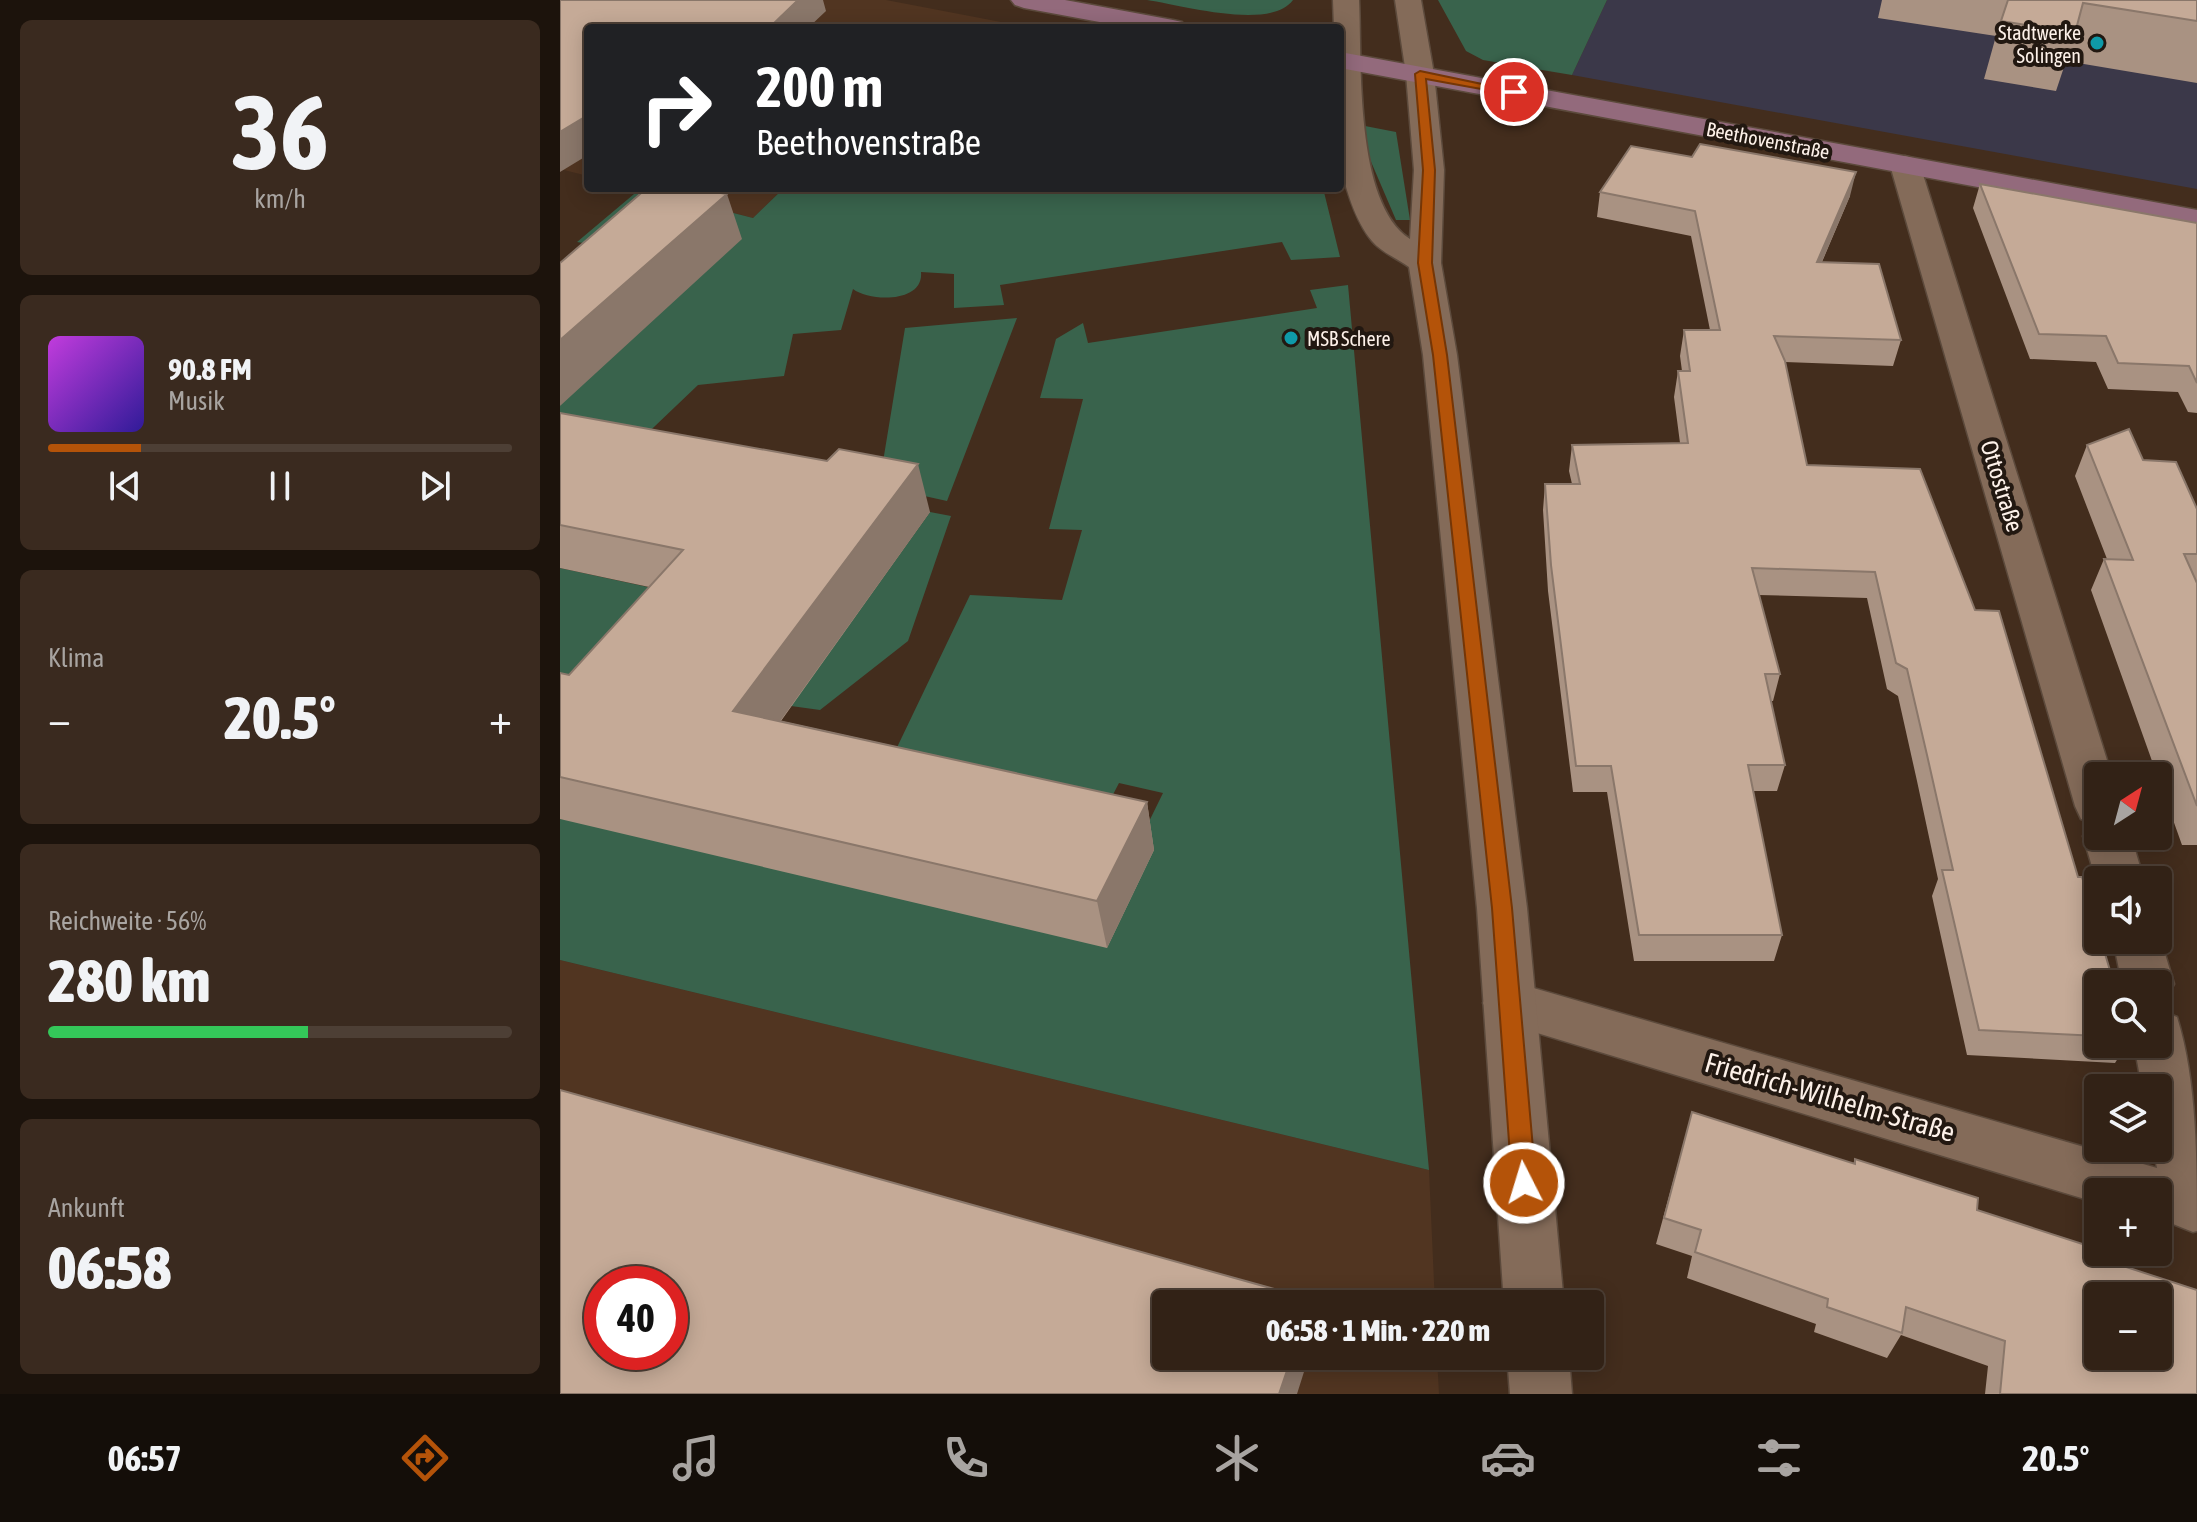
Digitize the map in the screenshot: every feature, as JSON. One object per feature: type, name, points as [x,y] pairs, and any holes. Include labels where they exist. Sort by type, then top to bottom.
[{"type":"main road","points":[[1024,0],[1152,24]]},
{"type":"main road","name":"Beethovenstraße","points":[[1345,61],[2197,219]]},
{"type":"street","points":[[1346,0],[1345,61],[1351,149],[1358,176],[1373,217],[1385,237],[1425,263]]},
{"type":"street","points":[[1408,0],[1420,74],[1429,170],[1425,263],[1443,385],[1502,908],[1533,1290]]},
{"type":"street","name":"Ottostraße","points":[[1905,165],[2085,762]]},
{"type":"street","name":"Friedrich-Wilhelm-Straße","points":[[1509,1003],[2174,1199]]},
{"type":"street","points":[[2160,1058],[2174,1199]]},
{"type":"street","points":[[1539,1370],[1541,1394]]},
{"type":"shaded area","points":[[560,0],[886,0],[1012,24],[584,24],[584,175],[560,169]]},
{"type":"shaded area","points":[[1607,0],[2197,0],[2197,189],[1572,75]]},
{"type":"shaded area","points":[[653,192],[780,192],[753,218]]},
{"type":"shaded area","points":[[560,960],[1429,1170],[1434,1290],[1152,1290],[1152,1370],[1438,1370],[1439,1394],[560,1394]]},
{"type":"green space","points":[[1147,0],[1293,0],[1282,9],[1246,15]]},
{"type":"green space","points":[[1438,0],[1607,0],[1572,75],[1483,60],[1466,51]]},
{"type":"green space","points":[[1365,126],[1396,132],[1410,220],[1396,220],[1369,157]]},
{"type":"green space","points":[[636,192],[652,192],[753,218],[780,192],[1324,192],[1340,257],[1291,260],[1282,242],[1000,285],[1004,305],[954,308],[954,274],[921,272],[920,282],[914,290],[894,297],[871,296],[853,289],[841,330],[793,334],[784,376],[698,385],[633,447],[560,433],[560,406],[641,252],[577,242]]},
{"type":"green space","points":[[1348,285],[1429,1170],[560,960],[560,819],[1137,846],[1163,793],[1119,783],[1092,835],[890,762],[970,595],[1062,600],[1082,530],[1049,529],[1083,399],[1040,398],[1056,339],[1083,323],[1088,343],[1317,308],[1310,290]]},
{"type":"green space","points":[[1017,318],[947,501],[879,486],[905,328]]},
{"type":"green space","points":[[930,512],[951,516],[908,641],[820,710],[791,706]]},
{"type":"green space","points":[[560,568],[703,599],[560,716]]},
{"type":"building","points":[[560,0],[798,0],[773,24],[584,24],[584,117],[560,132]]},
{"type":"building","points":[[2008,0],[2197,0],[2197,21],[2083,3],[2075,33],[2001,21]]},
{"type":"building","points":[[1700,144],[1856,172],[1817,262],[1879,264],[1901,340],[1774,336],[1785,361],[1807,465],[1920,469],[1975,610],[1999,611],[2078,877],[2082,877],[2084,884],[2084,954],[2105,954],[2110,970],[2084,970],[2084,1035],[1979,1030],[1942,870],[1953,870],[1927,755],[1907,669],[1896,663],[1875,572],[1752,568],[1780,674],[1765,674],[1785,765],[1748,765],[1782,935],[1639,935],[1611,766],[1576,766],[1551,565],[1545,484],[1580,484],[1572,445],[1688,443],[1678,371],[1690,371],[1684,330],[1720,330],[1695,211],[1600,192],[1631,146],[1692,157]]},
{"type":"building","points":[[1980,184],[2197,223],[2197,383],[2189,366],[2118,363],[2106,336],[2039,334]]},
{"type":"building","points":[[642,192],[727,194],[560,340],[560,263]]},
{"type":"building","points":[[560,413],[827,461],[839,449],[918,464],[733,711],[1147,802],[1097,901],[560,777],[560,673],[569,675],[683,550],[560,525]]},
{"type":"building","points":[[2129,429],[2143,460],[2176,462],[2197,509],[2197,554],[2184,554],[2197,583],[2197,806],[2104,559],[2133,560],[2087,445]]},
{"type":"building","points":[[560,1090],[1278,1290],[1152,1290],[1152,1370],[1287,1370],[1279,1394],[560,1394]]},
{"type":"building","points":[[1692,1112],[1855,1164],[1855,1159],[1978,1198],[1977,1210],[2084,1244],[2084,1266],[2123,1266],[2197,1290],[2197,1394],[2000,1394],[2005,1341],[1906,1307],[1902,1333],[1827,1307],[1828,1299],[1695,1252],[1701,1230],[1664,1218]]},
{"type":"place","name":"Stadtwerke Solingen","points":[[2097,43]]},
{"type":"place","name":"MSB Schere","points":[[1291,338]]},
{"type":"route","points":[[1514,92],[1420,74],[1429,170],[1425,263],[1440,355],[1502,908],[1524,1183]]}]
